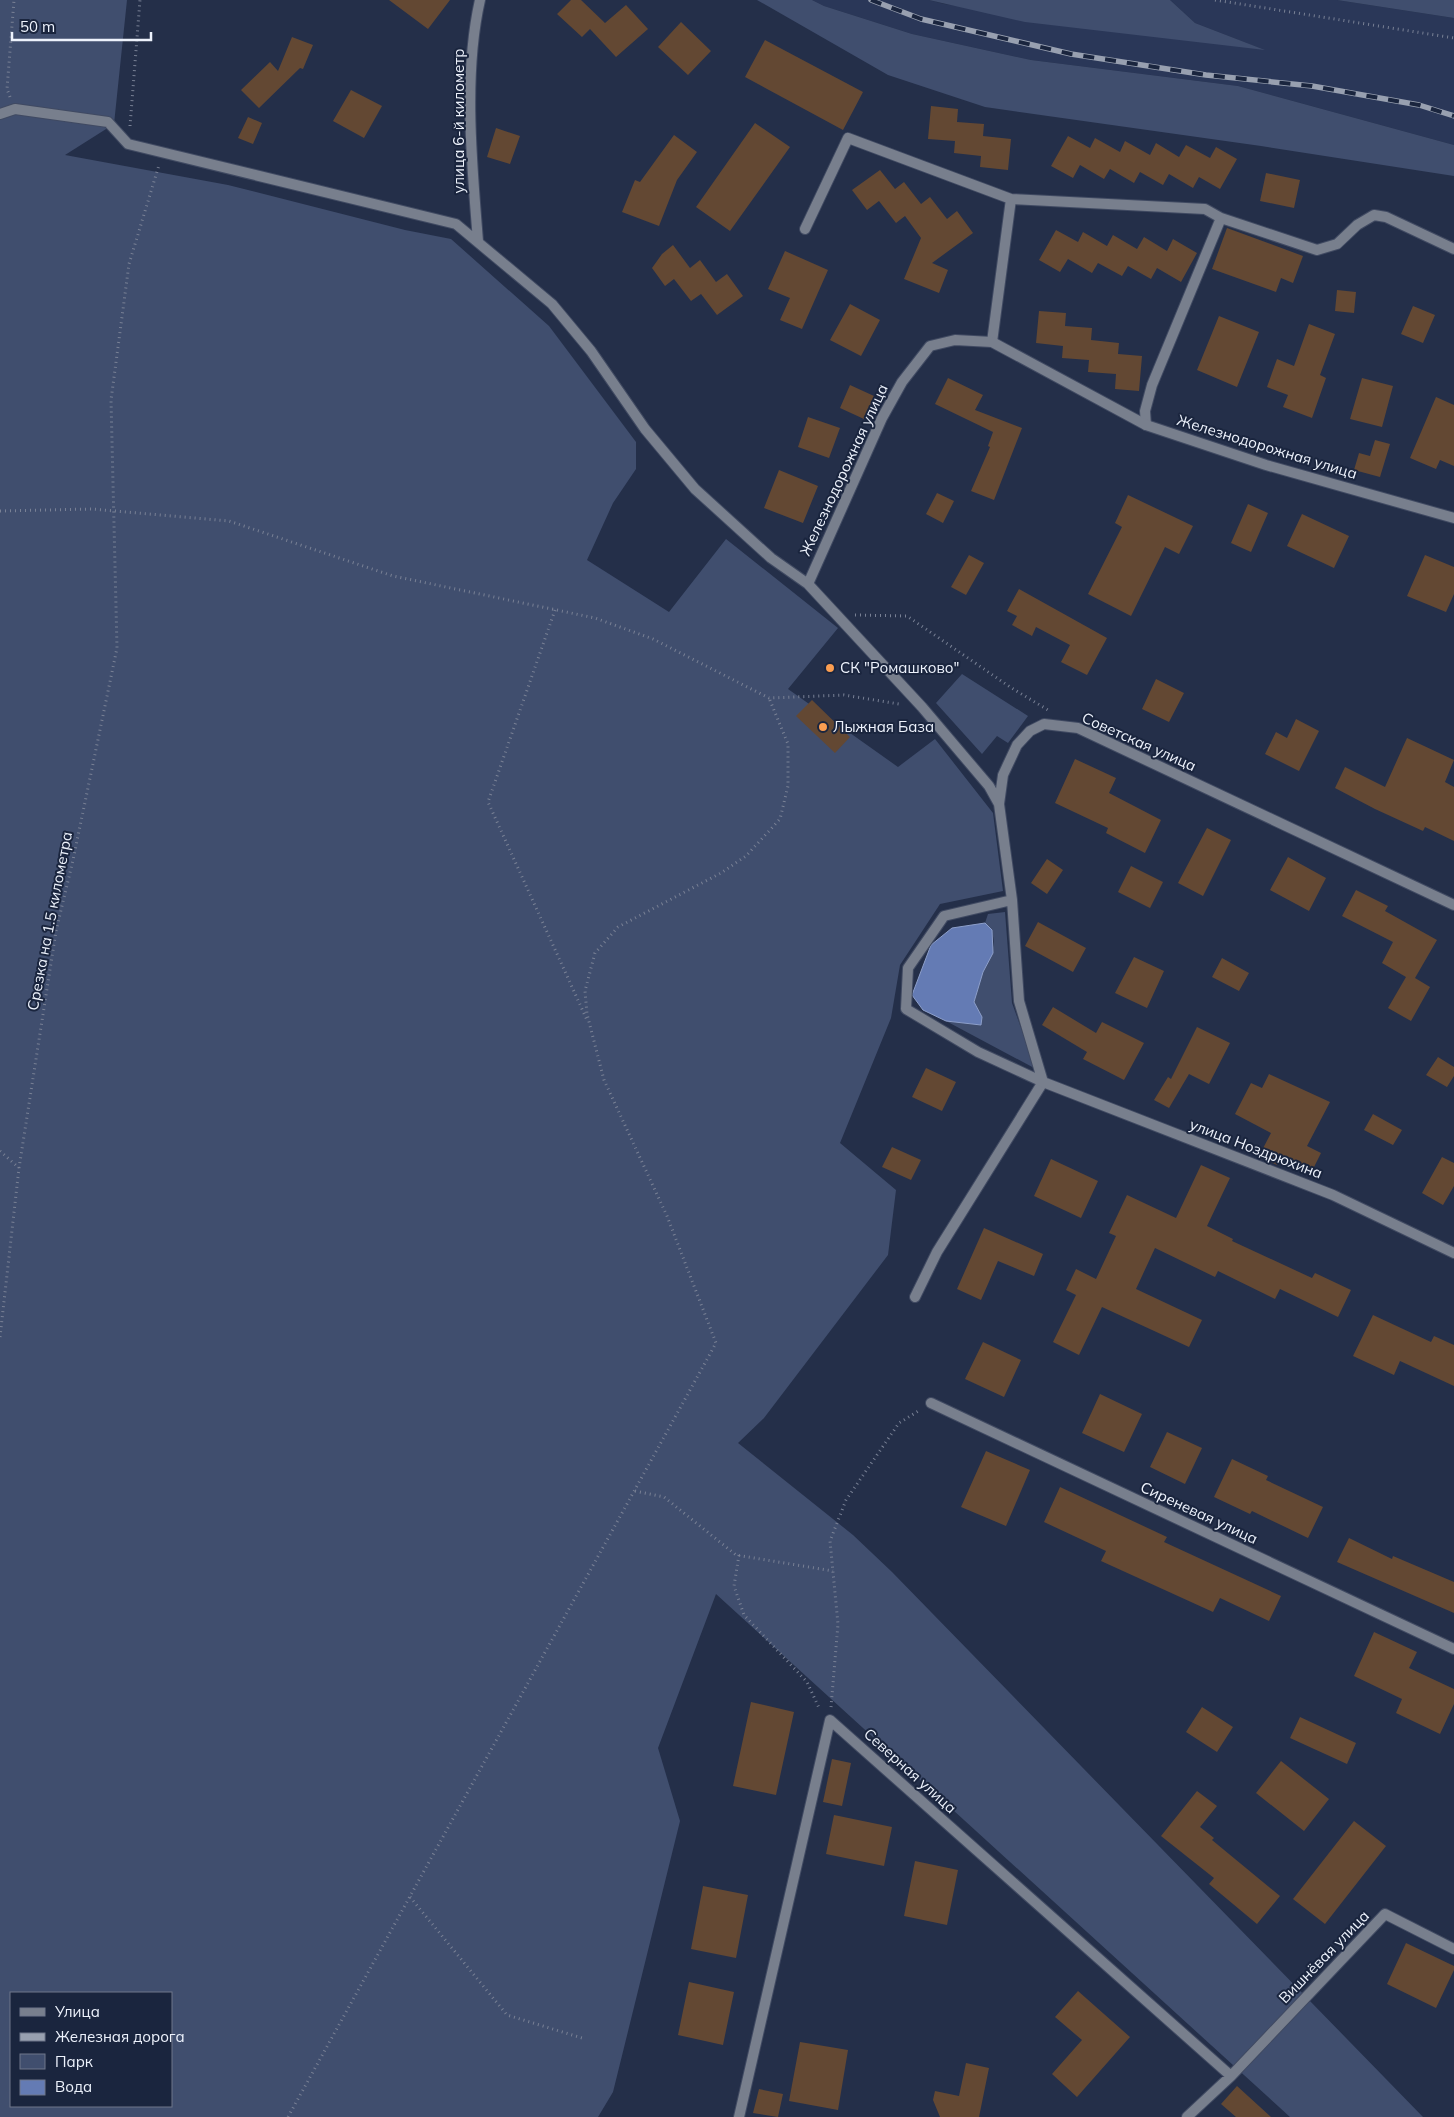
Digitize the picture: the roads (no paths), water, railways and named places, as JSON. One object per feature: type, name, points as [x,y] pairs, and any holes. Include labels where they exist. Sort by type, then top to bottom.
[{"type":"street","name":"улица 6-й километр","points":[[478,241],[471,162],[472,60],[475,20],[480,0]]},
{"type":"street","points":[[0,114],[15,109],[108,122],[128,144],[456,224],[552,304],[591,351],[644,429],[694,489],[771,558],[808,584],[922,707],[988,786],[999,804]]},
{"type":"street","points":[[805,229],[848,138],[1011,199],[1205,210],[1221,218],[1317,250],[1337,244],[1357,225],[1374,215],[1386,217],[1454,249]]},
{"type":"street","points":[[992,342],[1011,199]]},
{"type":"street","points":[[1146,425],[1145,411],[1152,385],[1221,218]]},
{"type":"street","name":"Железнодорожная улица","points":[[808,584],[882,418],[902,382],[930,346],[955,340],[992,342],[1146,425],[1266,465],[1454,518]]},
{"type":"street","name":"Советская улица","points":[[1043,1082],[1019,1001],[1012,900],[999,804],[1003,775],[1017,745],[1030,731],[1044,724],[1078,728],[1454,905]]},
{"type":"street","name":"улица Ноздрюхина","points":[[1012,900],[944,916],[908,968],[906,1009],[978,1052],[1043,1082],[1333,1195],[1454,1253]]},
{"type":"street","points":[[915,1297],[937,1252],[1043,1082]]},
{"type":"street","name":"Сиреневая улица","points":[[931,1403],[1454,1649]]},
{"type":"street","name":"Северная улица","points":[[739,2117],[829,1723],[1231,2076]]},
{"type":"street","name":"Вишнёвая улица","points":[[1231,2076],[1385,1914],[1454,1949]]},
{"type":"street","points":[[1187,2117],[1231,2076]]},
{"type":"water","points":[[985,923],[992,930],[993,953],[983,972],[974,1002],[982,1017],[981,1025],[946,1021],[923,1010],[912,995],[931,945],[952,928]]},
{"type":"railway","points":[[871,0],[921,19],[1071,54],[1206,75],[1312,86],[1419,105],[1454,116]]},
{"type":"place","name":"СК \"Ромашково\"","points":[[830,668]]},
{"type":"place","name":"Лыжная База","points":[[823,727]]}]
